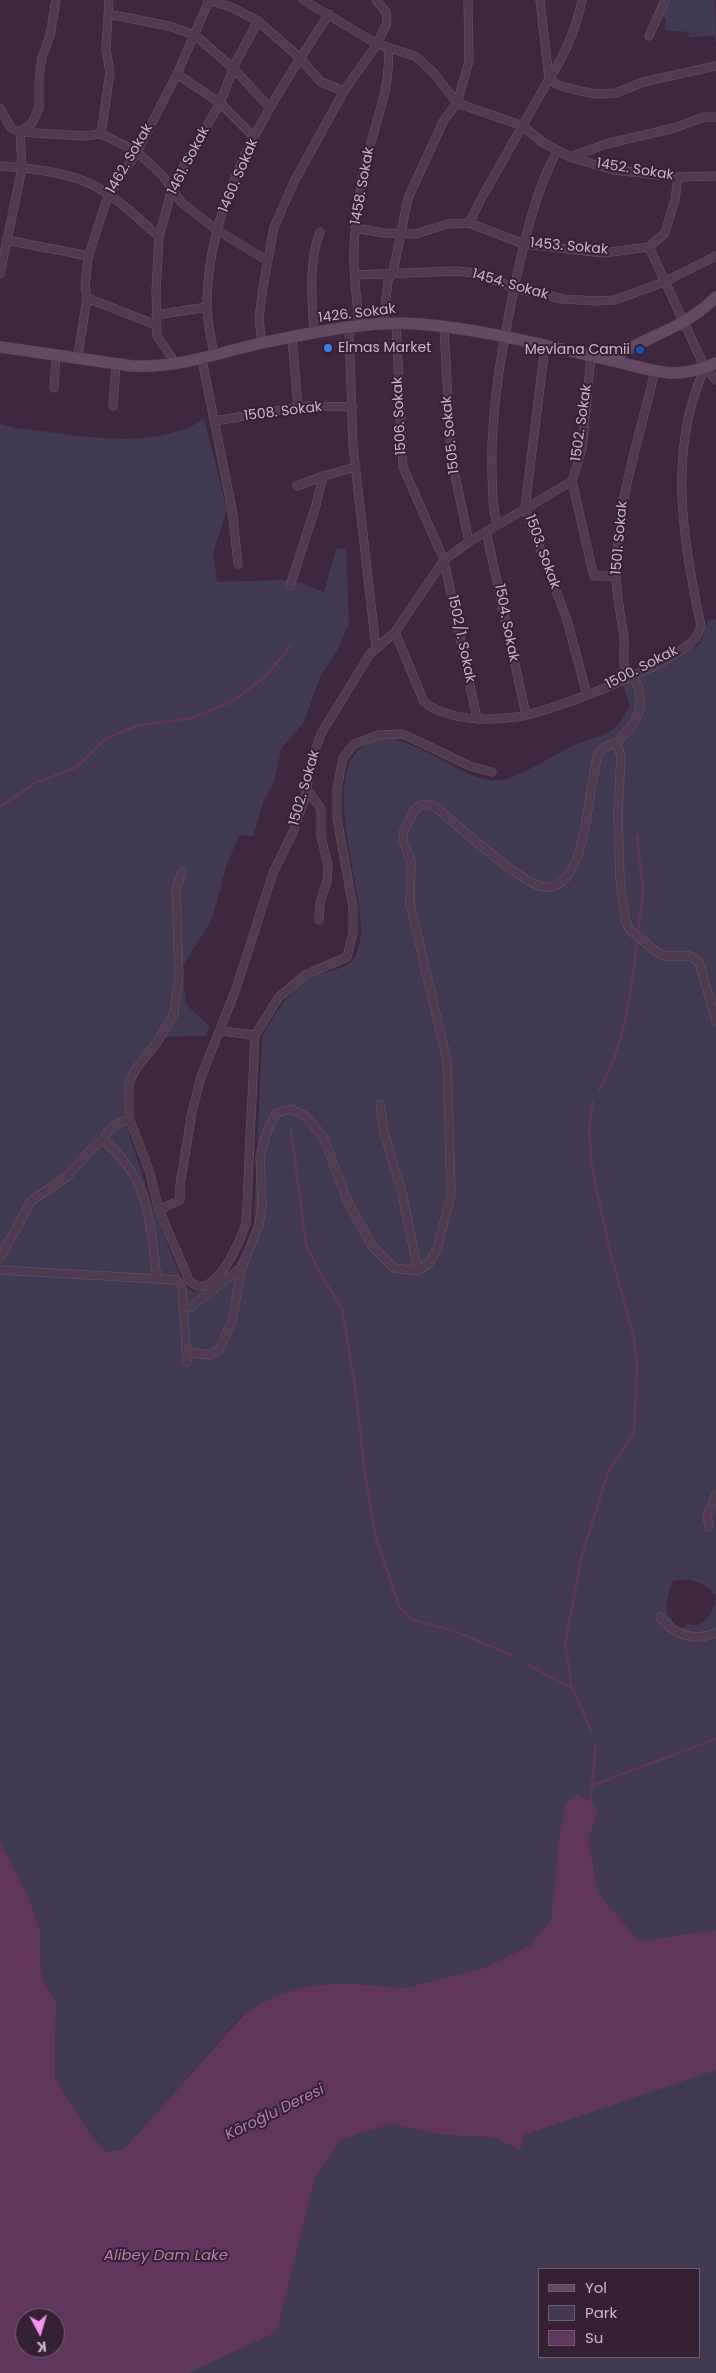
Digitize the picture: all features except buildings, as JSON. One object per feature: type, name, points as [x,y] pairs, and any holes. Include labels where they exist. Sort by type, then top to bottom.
[{"type":"main road","points":[[609,360],[622,351],[684,324],[716,297]]},
{"type":"main road","name":"1426. Sokak","points":[[0,346],[116,363],[151,366],[177,365],[262,343],[396,323],[444,327],[504,337],[655,371],[688,372],[711,366]]},
{"type":"street","points":[[20,132],[32,123],[39,108],[39,79],[42,57],[50,36],[56,0]]},
{"type":"street","points":[[101,134],[110,72],[106,49],[109,0]]},
{"type":"street","points":[[208,0],[258,21],[300,58],[321,82],[344,91]]},
{"type":"street","name":"1462. Sokak","points":[[78,356],[87,298],[85,286],[89,256],[108,195],[137,152],[177,74],[196,34],[208,0]]},
{"type":"street","points":[[303,0],[377,44],[414,56],[432,71],[457,103]]},
{"type":"street","points":[[262,343],[259,319],[266,260],[274,227],[288,196],[344,91],[377,44],[388,17],[376,0]]},
{"type":"street","points":[[383,324],[388,281],[393,272],[408,198],[444,120],[457,103],[469,61],[468,0]]},
{"type":"street","points":[[540,0],[549,79],[558,85],[597,94],[616,93],[643,82],[716,66]]},
{"type":"street","points":[[469,224],[481,198],[557,67],[576,25],[582,0]]},
{"type":"street","points":[[649,36],[665,0]]},
{"type":"street","points":[[108,14],[169,26],[196,34],[234,69],[270,108]]},
{"type":"street","name":"1460. Sokak","points":[[214,356],[207,307],[217,230],[227,199],[254,137],[300,58],[329,14]]},
{"type":"street","name":"1461. Sokak","points":[[177,365],[157,336],[159,236],[172,190],[220,103],[234,69],[258,21]]},
{"type":"street","name":"1458. Sokak","points":[[376,648],[353,446],[356,275],[354,255],[364,168],[387,84],[388,47]]},
{"type":"street","points":[[177,74],[220,103],[254,137]]},
{"type":"street","name":"1452. Sokak","points":[[457,103],[523,126],[556,151],[596,166],[678,178],[716,176]]},
{"type":"street","points":[[0,108],[11,128],[20,132],[84,136],[101,134],[137,152],[162,174],[182,203],[217,230],[266,260]]},
{"type":"street","points":[[570,157],[597,149],[606,144],[674,128],[704,117],[716,117]]},
{"type":"street","points":[[0,274],[22,168],[20,132]]},
{"type":"street","points":[[596,166],[597,149]]},
{"type":"street","points":[[497,524],[493,512],[491,435],[504,337],[524,244],[544,175],[556,151]]},
{"type":"street","points":[[0,166],[22,168],[85,181],[108,195],[159,236]]},
{"type":"street","points":[[678,178],[675,200],[665,233],[649,247],[684,324],[711,366],[716,380]]},
{"type":"street","name":"1453. Sokak","points":[[356,228],[416,234],[447,224],[469,224],[524,244],[603,253],[649,247]]},
{"type":"street","points":[[314,334],[311,294],[315,245],[320,232]]},
{"type":"street","points":[[6,240],[89,256]]},
{"type":"street","name":"1454. Sokak","points":[[356,275],[393,272],[457,271],[480,274],[514,288],[563,299],[597,301],[615,300],[664,282],[716,256]]},
{"type":"street","points":[[87,298],[156,325]]},
{"type":"street","points":[[156,315],[207,307]]},
{"type":"street","name":"1506. Sokak","points":[[396,323],[403,467],[444,560]]},
{"type":"street","name":"1505. Sokak","points":[[444,327],[450,456],[469,542]]},
{"type":"street","points":[[292,338],[298,407]]},
{"type":"street","name":"1503. Sokak","points":[[545,346],[525,508],[567,620],[587,695]]},
{"type":"street","points":[[54,388],[56,354]]},
{"type":"street","name":"1502. Sokak","points":[[159,1210],[180,1200],[180,1185],[192,1112],[201,1076],[236,989],[273,873],[293,832],[308,788],[312,758],[322,732],[350,683],[376,648],[395,632],[444,560],[497,524],[572,481],[582,449],[591,356]]},
{"type":"street","points":[[202,360],[232,509],[238,564]]},
{"type":"street","points":[[113,406],[116,363]]},
{"type":"street","name":"1500. Sokak","points":[[395,632],[424,702],[449,715],[477,719],[526,715],[587,695],[659,663],[696,637],[701,626],[683,526],[683,453],[696,387],[711,366]]},
{"type":"street","name":"1501. Sokak","points":[[418,1271],[429,1263],[437,1249],[451,1194],[450,1099],[447,1060],[410,904],[411,868],[403,841],[404,831],[415,809],[424,804],[434,806],[507,866],[544,887],[558,884],[570,873],[580,849],[598,754],[608,744],[616,742],[633,725],[640,711],[641,699],[638,686],[635,680],[629,677],[624,670],[624,640],[616,576],[621,503],[655,371]]},
{"type":"street","name":"1508. Sokak","points":[[214,421],[298,407],[353,407]]},
{"type":"street","points":[[297,486],[323,476],[356,467]]},
{"type":"street","points":[[290,586],[316,506],[323,476]]},
{"type":"street","points":[[572,481],[594,576],[616,576]]},
{"type":"street","name":"1504. Sokak","points":[[486,531],[526,715]]},
{"type":"street","name":"1502/1. Sokak","points":[[444,560],[477,719]]},
{"type":"street","points":[[182,872],[176,889],[179,977],[174,1013],[158,1041],[136,1070],[130,1083],[129,1118],[149,1170],[159,1210],[189,1280],[194,1285],[199,1286],[211,1282],[222,1272],[238,1246],[246,1223],[255,1036],[278,997],[305,975],[347,957],[353,933],[353,907],[337,818],[337,789],[342,758],[354,744],[379,735],[403,734],[470,766],[492,772]]},
{"type":"street","points":[[616,742],[621,756],[618,814],[620,879],[625,918],[630,929],[655,951],[665,956],[690,956],[699,962],[716,1021]]},
{"type":"street","points":[[308,788],[322,809],[337,818]]},
{"type":"street","points":[[319,920],[320,902],[327,882],[328,866],[321,836],[322,809]]},
{"type":"street","points":[[220,1030],[255,1036]]},
{"type":"street","points":[[187,1352],[209,1355],[219,1350],[232,1321],[242,1267],[259,1225],[262,1205],[260,1156],[267,1132],[276,1113],[292,1109],[306,1116],[323,1136],[347,1200],[372,1246],[394,1268],[418,1271],[402,1193],[384,1132],[380,1104]]},
{"type":"street","points":[[129,1118],[109,1129],[104,1135],[104,1141],[118,1153],[134,1174],[147,1208],[157,1279]]},
{"type":"street","points":[[0,1258],[32,1202],[68,1176],[95,1145],[104,1141]]},
{"type":"street","points":[[184,1307],[191,1307],[242,1267]]},
{"type":"street","points":[[0,1270],[176,1280],[180,1283],[184,1307],[187,1362]]},
{"type":"street","points":[[709,1527],[707,1516],[716,1496]]},
{"type":"street","points":[[660,1617],[675,1632],[686,1636],[707,1637],[716,1633]]},
{"type":"green space","points":[[669,0],[715,0],[716,43],[714,36],[689,37],[688,32],[665,30],[666,19],[660,14]]},
{"type":"green space","points":[[204,419],[227,509],[213,553],[217,582],[281,580],[297,582],[324,592],[336,549],[346,548],[349,623],[337,651],[320,677],[304,722],[281,749],[274,782],[264,800],[253,836],[239,835],[226,867],[212,919],[182,967],[186,1005],[210,1026],[205,1036],[157,1037],[126,1080],[123,1116],[155,1213],[184,1286],[193,1292],[205,1290],[225,1278],[240,1259],[254,1226],[262,1038],[277,1011],[298,987],[315,976],[350,963],[355,958],[361,935],[360,915],[344,809],[345,784],[350,763],[361,748],[377,740],[394,740],[412,745],[467,773],[485,779],[501,780],[509,778],[570,747],[600,736],[615,728],[630,707],[623,684],[700,644],[708,621],[716,619],[716,1596],[707,1587],[691,1580],[673,1581],[668,1594],[667,1607],[668,1616],[671,1617],[673,1625],[683,1628],[688,1624],[693,1625],[703,1622],[713,1609],[716,1598],[716,1930],[639,1941],[599,1894],[588,1841],[598,1811],[565,1804],[551,1919],[531,1945],[483,1968],[405,1988],[348,1983],[309,1986],[243,2014],[124,2149],[107,2152],[90,2134],[55,2077],[56,2002],[41,1976],[40,1930],[27,1894],[0,1841],[0,424],[15,428],[87,437],[137,438],[161,436],[184,429]]},
{"type":"green space","points":[[716,2070],[716,2373],[189,2373],[277,2332],[315,2178],[341,2140],[392,2124],[442,2135],[490,2137],[519,2150],[524,2135]]},
{"type":"water","name":"Alibey Dam Lake","points":[[577,1794],[591,1802],[598,1811],[588,1841],[599,1894],[639,1941],[716,1930],[716,2070],[524,2135],[520,2150],[490,2137],[442,2135],[392,2124],[341,2140],[315,2178],[277,2332],[189,2373],[0,2373],[0,1841],[27,1894],[40,1930],[41,1976],[56,2002],[55,2077],[90,2134],[107,2152],[124,2149],[244,2014],[273,1997],[309,1986],[348,1983],[405,1988],[483,1968],[531,1945],[551,1919],[565,1804]]},
{"type":"waterway","points":[[0,807],[35,783],[77,767],[105,739],[139,725],[192,718],[233,701],[266,676],[291,645]]},
{"type":"waterway","points":[[637,836],[643,890],[639,927]]},
{"type":"waterway","points":[[599,1091],[615,1054],[626,1019],[637,943]]},
{"type":"waterway","points":[[592,1733],[572,1688],[565,1644],[582,1556],[607,1475],[634,1432],[637,1363],[633,1334],[610,1251],[592,1168],[589,1130],[593,1102]]},
{"type":"waterway","points":[[291,1130],[306,1245],[318,1270],[342,1309],[356,1392],[365,1476],[376,1538],[399,1606],[413,1620],[457,1632],[511,1655]]},
{"type":"waterway","points":[[526,1664],[572,1688]]},
{"type":"waterway","points":[[593,1785],[716,1739]]},
{"type":"waterway","points":[[590,1806],[596,1743]]},
{"type":"place","name":"Elmas Market","points":[[328,348]]},
{"type":"place","name":"Mevlana Camii","points":[[640,350]]},
{"type":"water label","name":"Köroğlu Deresi","points":[[275,2113]]}]
